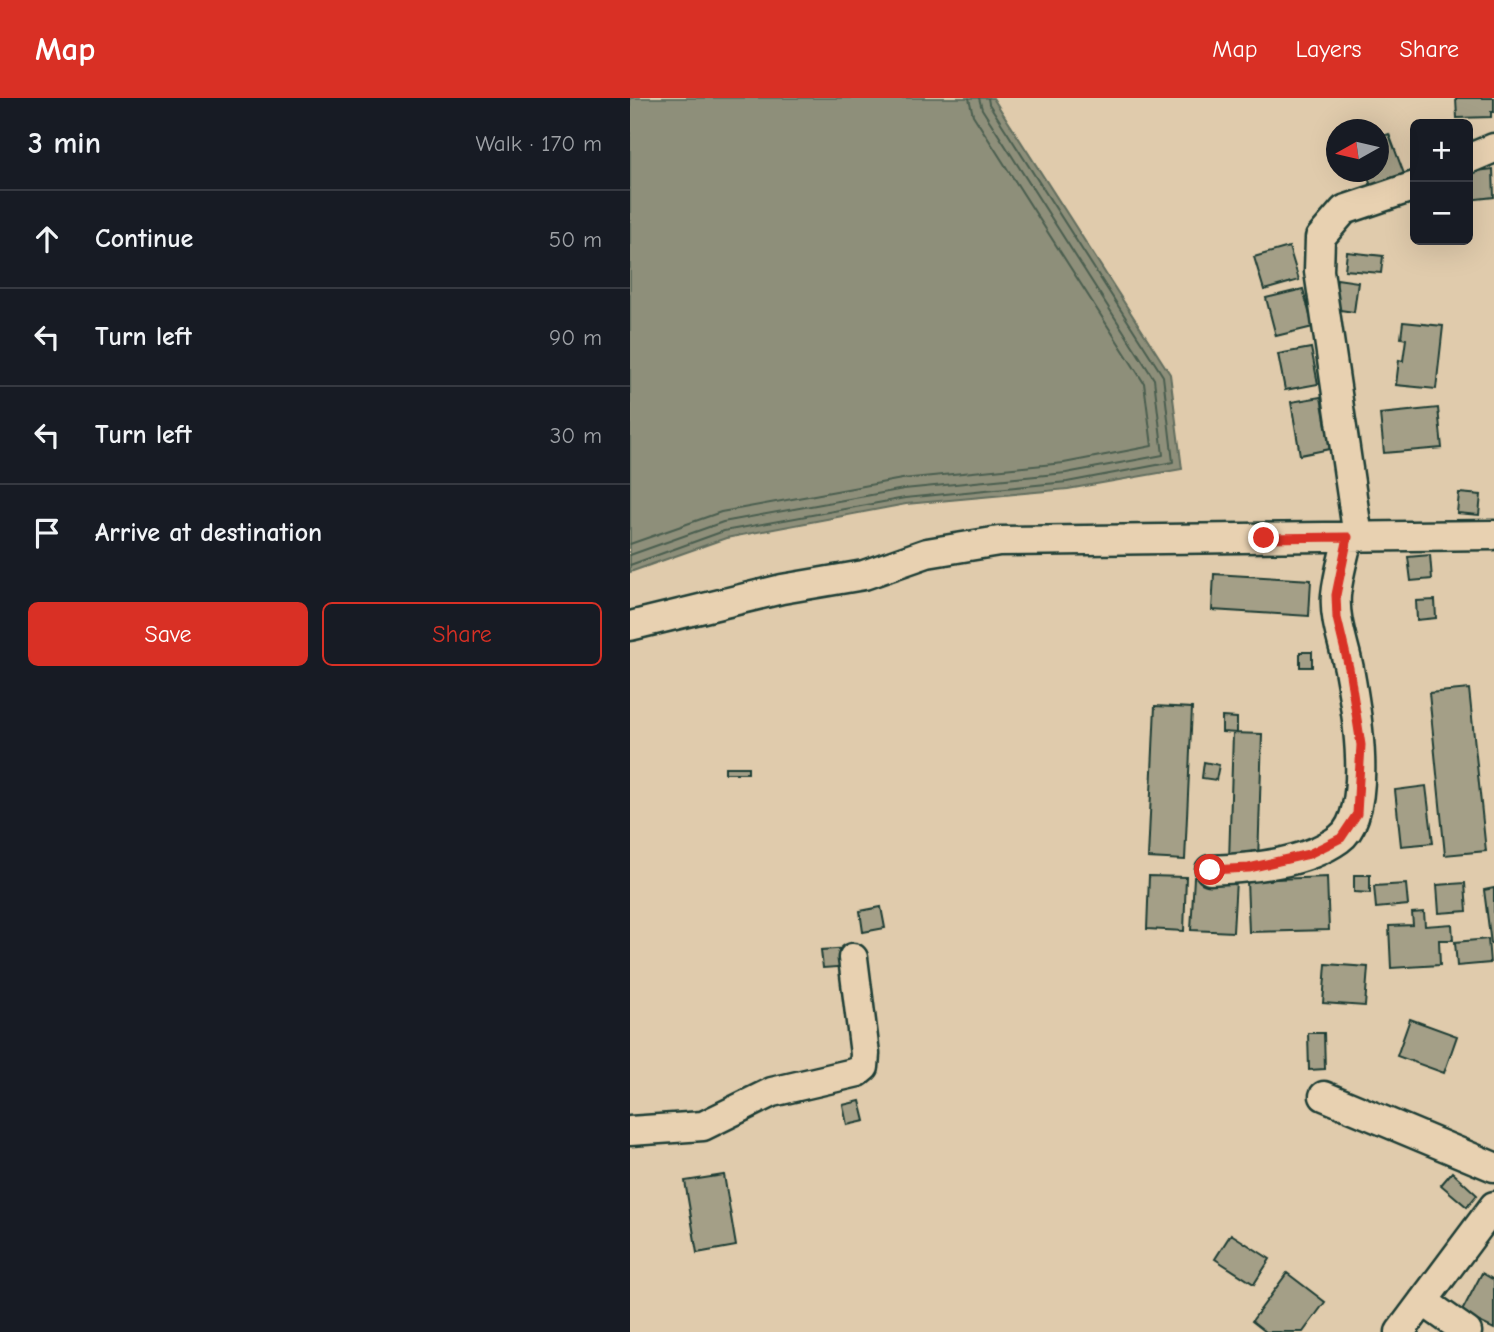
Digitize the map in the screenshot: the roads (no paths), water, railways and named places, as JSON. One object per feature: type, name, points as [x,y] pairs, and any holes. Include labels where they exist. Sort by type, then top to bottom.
[{"type":"street","points":[[1473,157],[1494,148]]},
{"type":"street","points":[[1210,870],[1249,868],[1309,854],[1341,838],[1357,814],[1361,745],[1349,668],[1337,618],[1336,595],[1353,537],[1319,271],[1320,238],[1344,210],[1410,188]]},
{"type":"street","points":[[630,626],[782,589],[864,575],[927,553],[999,541],[1494,535]]},
{"type":"street","points":[[630,1131],[703,1126],[772,1092],[858,1072],[864,1067],[865,1054],[853,958]]},
{"type":"street","points":[[1324,1096],[1494,1167]]},
{"type":"street","points":[[1401,1332],[1494,1206]]},
{"type":"street","points":[[1423,1301],[1467,1332]]},
{"type":"water","points":[[630,98],[993,98],[1170,374],[1182,469],[1068,489],[906,504],[726,538],[630,572]]}]
